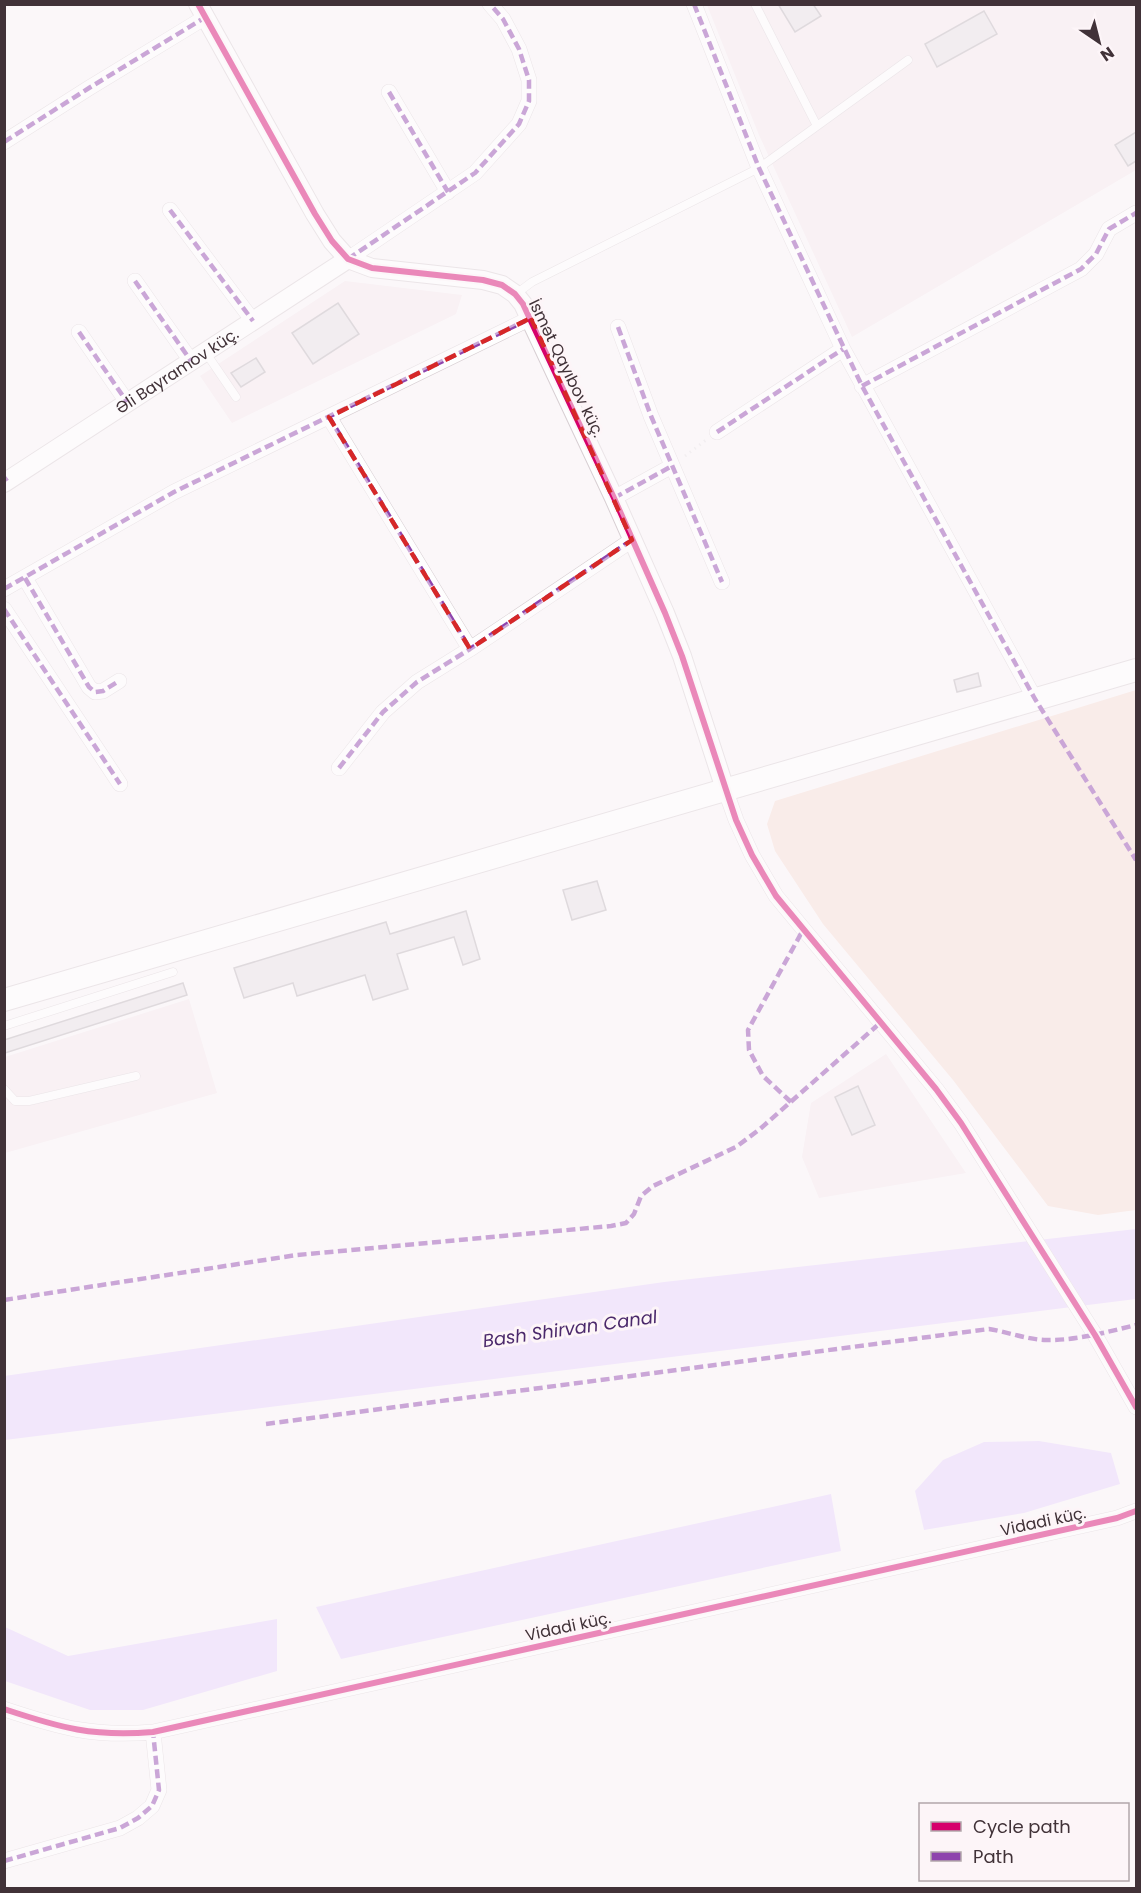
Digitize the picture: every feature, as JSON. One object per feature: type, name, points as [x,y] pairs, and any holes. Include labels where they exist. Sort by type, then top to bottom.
[{"type":"main road","points":[[4,1000],[1137,670]]},
{"type":"street","points":[[4,142],[201,11],[315,214],[332,241],[348,259],[475,173],[519,124],[529,101],[529,80],[519,49],[503,19],[490,4]]},
{"type":"street","points":[[693,4],[759,168],[843,349],[1035,699]]},
{"type":"street","points":[[389,92],[448,192]]},
{"type":"street","points":[[170,210],[253,321]]},
{"type":"street","points":[[862,386],[1081,269],[1096,254],[1109,229],[1137,213]]},
{"type":"street","name":"İsmət Qayıbov küç.","points":[[348,259],[372,268],[483,280],[502,285],[515,294],[531,318],[665,613],[682,656],[725,789]]},
{"type":"street","name":"Əli Bayramov küç.","points":[[5,480],[348,259]]},
{"type":"street","points":[[135,281],[198,356]]},
{"type":"street","points":[[4,589],[174,492],[531,318]]},
{"type":"street","points":[[618,327],[672,466],[722,582]]},
{"type":"street","points":[[79,332],[127,402]]},
{"type":"street","points":[[717,432],[843,349]]},
{"type":"street","points":[[329,417],[470,650]]},
{"type":"street","points":[[614,498],[672,466]]},
{"type":"street","points":[[339,768],[383,712],[417,682],[470,650],[632,540]]},
{"type":"street","points":[[25,578],[89,687],[95,692],[102,691],[119,681]]},
{"type":"street","points":[[4,609],[120,784]]},
{"type":"street","points":[[725,789],[752,855],[776,896],[936,1089],[1026,1225],[1137,1407]]},
{"type":"street","name":"Vidadi küç.","points":[[4,1709],[50,1725],[83,1732],[119,1735],[153,1732],[1118,1518],[1137,1511]]},
{"type":"street","points":[[4,1861],[120,1828],[138,1818],[152,1806],[159,1790],[153,1732]]},
{"type":"lane","points":[[755,4],[817,126]]},
{"type":"lane","points":[[515,294],[554,270],[759,168],[908,60]]},
{"type":"lane","points":[[198,356],[236,397]]},
{"type":"lane","points":[[4,1026],[173,972]]},
{"type":"lane","points":[[4,1089],[15,1101],[29,1101],[136,1076]]},
{"type":"path","points":[[672,466],[717,432]]},
{"type":"highlighted area","points":[[531,318],[632,540],[470,649],[329,417]]},
{"type":"shaded area","points":[[707,5],[1136,5],[1136,170],[852,337],[759,135]]},
{"type":"shaded area","points":[[345,281],[462,295],[456,314],[232,423],[200,376]]},
{"type":"shaded area","points":[[1136,690],[1136,1210],[1098,1215],[1048,1206],[953,1080],[823,924],[775,851],[767,824],[775,801]]},
{"type":"shaded area","points":[[189,999],[217,1093],[5,1153],[5,1057]]},
{"type":"shaded area","points":[[886,1054],[966,1173],[819,1198],[802,1157],[811,1103]]},
{"type":"water","name":"Bash Shirvan Canal","points":[[1136,1229],[1136,1299],[5,1440],[4,1376],[664,1282]]},
{"type":"water","points":[[1039,1441],[1111,1453],[1120,1484],[1024,1513],[924,1530],[915,1491],[943,1460],[984,1442]]},
{"type":"water","points":[[831,1494],[841,1551],[341,1659],[316,1607]]},
{"type":"water","points":[[277,1619],[277,1671],[143,1710],[90,1710],[5,1681],[5,1627],[68,1656]]},
{"type":"building","points":[[778,4],[813,4],[821,16],[795,32]]},
{"type":"building","points":[[984,11],[997,34],[937,67],[925,44]]},
{"type":"building","points":[[1136,132],[1136,161],[1128,166],[1115,145]]},
{"type":"building","points":[[338,303],[359,334],[313,364],[292,333]]},
{"type":"building","points":[[256,358],[265,372],[241,387],[231,373]]},
{"type":"building","points":[[978,673],[981,686],[957,692],[954,680]]},
{"type":"building","points":[[597,881],[606,910],[572,920],[563,890]]},
{"type":"building","points":[[466,911],[480,959],[463,965],[454,937],[397,954],[408,989],[373,1000],[365,975],[297,996],[293,983],[244,998],[234,968],[386,922],[390,934]]},
{"type":"building","points":[[183,983],[187,995],[5,1053],[4,1040]]},
{"type":"building","points":[[858,1086],[875,1125],[852,1135],[835,1097]]},
{"type":"marked path","points":[[348,259],[475,173],[519,124],[529,101],[529,80],[519,49],[503,19],[490,4]]},
{"type":"marked path","points":[[694,4],[759,168],[862,386],[1035,699],[1136,860]]},
{"type":"marked path","points":[[4,142],[204,18]]},
{"type":"marked path","points":[[389,92],[448,192]]},
{"type":"marked path","points":[[170,210],[253,321]]},
{"type":"marked path","points":[[862,386],[1081,269],[1096,254],[1109,229],[1136,213]]},
{"type":"marked path","points":[[135,281],[191,361]]},
{"type":"marked path","points":[[4,589],[174,492],[531,318]]},
{"type":"marked path","points":[[618,327],[651,416],[722,582]]},
{"type":"marked path","points":[[79,332],[127,402]]},
{"type":"marked path","points":[[717,432],[843,349]]},
{"type":"marked path","points":[[329,417],[470,649]]},
{"type":"marked path","points":[[614,498],[672,466]]},
{"type":"marked path","points":[[4,477],[7,481]]},
{"type":"marked path","points":[[339,768],[383,712],[417,682],[632,540]]},
{"type":"marked path","points":[[25,578],[89,687],[95,692],[103,691],[119,681]]},
{"type":"marked path","points":[[4,609],[120,784]]},
{"type":"marked path","points":[[791,1102],[763,1076],[749,1050],[748,1030],[803,930]]},
{"type":"marked path","points":[[4,1300],[297,1255],[626,1223],[634,1214],[641,1196],[653,1186],[736,1147],[760,1129],[880,1023]]},
{"type":"marked path","points":[[266,1424],[989,1329],[1030,1338],[1056,1340],[1091,1336],[1136,1325]]},
{"type":"marked path","points":[[4,1861],[120,1828],[138,1818],[152,1806],[159,1790],[153,1732]]},
{"type":"cycle path","points":[[198,4],[315,214],[332,241],[348,259],[372,268],[483,280],[502,285],[515,294],[523,304],[665,613],[682,656],[736,820],[752,855],[776,896],[936,1089],[961,1123],[1095,1335],[1136,1407]]},
{"type":"cycle path","points":[[4,1709],[77,1730],[112,1733],[153,1732],[1117,1518],[1136,1511]]}]
